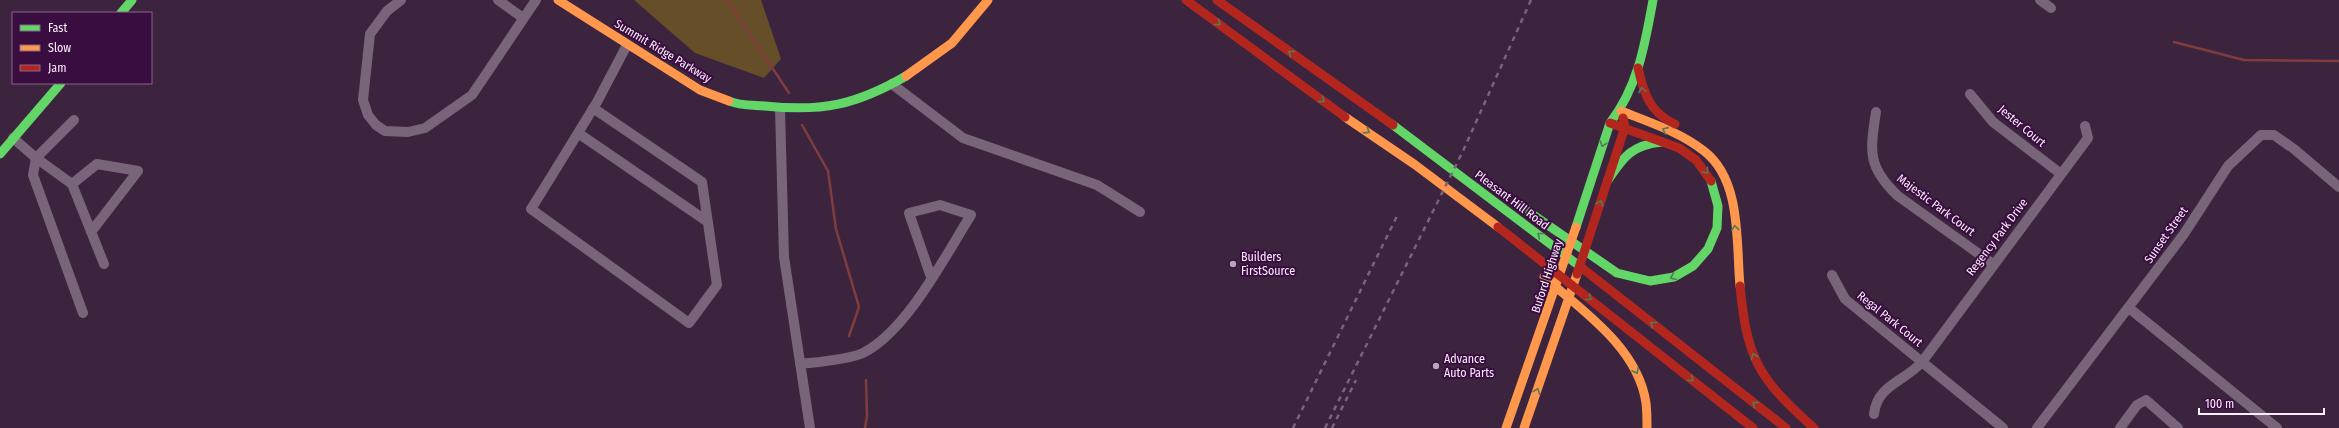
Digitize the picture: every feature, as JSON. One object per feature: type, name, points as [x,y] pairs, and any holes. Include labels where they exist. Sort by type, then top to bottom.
[{"type":"main road","points":[[122,12],[132,0]]},
{"type":"main road","name":"Summit Ridge Parkway","points":[[558,0],[700,90],[733,103],[780,109],[818,109],[849,102],[892,84],[920,68],[952,43],[988,0]]},
{"type":"main road","points":[[1186,0],[1334,110],[1414,164],[1517,242],[1753,428]]},
{"type":"main road","name":"Pleasant Hill Road","points":[[1217,0],[1389,122],[1534,231],[1786,428]]},
{"type":"main road","name":"Buford Highway","points":[[1506,428],[1546,317],[1610,123],[1621,110],[1638,68],[1653,0]]},
{"type":"main road","points":[[1638,68],[1644,98],[1654,110],[1664,120],[1695,133]]},
{"type":"main road","points":[[0,154],[60,84]]},
{"type":"main road","points":[[1524,428],[1562,322],[1625,127],[1621,110]]},
{"type":"main road","points":[[1621,110],[1697,144],[1715,161],[1728,183],[1734,217],[1743,306],[1750,345],[1761,371],[1780,397],[1814,428]]},
{"type":"main road","points":[[1389,122],[1438,151],[1489,185]]},
{"type":"main road","points":[[1521,207],[1624,276],[1652,281],[1670,279],[1693,267],[1714,241],[1720,214],[1717,194],[1710,176],[1695,159],[1676,147],[1625,127],[1610,123]]},
{"type":"main road","points":[[1608,180],[1623,157],[1631,150],[1640,145],[1662,142]]},
{"type":"main road","points":[[1712,146],[1728,164],[1739,191],[1747,248],[1743,306]]},
{"type":"main road","points":[[1414,164],[1526,262]]},
{"type":"main road","points":[[1538,272],[1608,334],[1627,355],[1641,381],[1645,400],[1647,428]]},
{"type":"street","points":[[401,0],[387,11],[370,34],[364,100],[368,115],[386,131],[408,132],[425,128],[472,95],[536,0]]},
{"type":"street","points":[[498,0],[523,18]]},
{"type":"street","points":[[2040,0],[2051,8]]},
{"type":"street","points":[[593,108],[702,182],[718,285],[690,323],[531,209],[593,108],[627,45]]},
{"type":"street","points":[[892,84],[963,138],[1097,185],[1140,212]]},
{"type":"street","name":"Jester Court","points":[[1970,94],[1993,122],[2061,174]]},
{"type":"street","points":[[780,109],[784,257],[810,428]]},
{"type":"street","name":"Majestic Park Court","points":[[1876,112],[1871,144],[1875,168],[1884,182],[1898,196],[1993,264]]},
{"type":"street","points":[[74,120],[36,158],[33,175],[83,313]]},
{"type":"street","name":"Regency Park Drive","points":[[1874,414],[1875,402],[1882,393],[1914,372],[2088,138],[2085,126]]},
{"type":"street","points":[[578,133],[708,222]]},
{"type":"street","name":"Sunset Street","points":[[2037,428],[2184,234],[2228,166],[2261,135],[2274,135],[2294,149],[2339,186]]},
{"type":"street","points":[[13,138],[36,158],[72,184],[104,264]]},
{"type":"street","points":[[72,184],[97,164],[138,171],[91,232]]},
{"type":"street","points":[[800,364],[861,354],[874,347],[908,314],[972,215],[940,205],[909,213],[931,277]]},
{"type":"street","name":"Regal Park Court","points":[[1832,275],[1844,299],[1922,362]]},
{"type":"street","points":[[2129,308],[2277,428]]},
{"type":"street","points":[[1922,362],[2003,428]]},
{"type":"street","points":[[2120,428],[2136,405],[2146,400],[2178,428]]},
{"type":"shaded area","points":[[634,0],[761,0],[781,59],[764,78],[695,53]]},
{"type":"waterway","points":[[727,0],[789,93]]},
{"type":"waterway","points":[[2174,42],[2244,60],[2339,61]]},
{"type":"waterway","points":[[802,125],[828,171],[836,229],[859,307],[849,336]]},
{"type":"waterway","points":[[865,428],[867,416],[866,380]]},
{"type":"railway","points":[[1325,428],[1463,151],[1531,0]]},
{"type":"railway","points":[[1293,428],[1398,214]]},
{"type":"railway","points":[[1332,428],[1356,380]]},
{"type":"traffic: fast","points":[[122,12],[132,0]]},
{"type":"traffic: fast","points":[[1576,227],[1610,123],[1620,109],[1634,80],[1647,33],[1653,0]]},
{"type":"traffic: fast","points":[[729,101],[742,105],[785,108],[821,107],[854,100],[871,94],[906,76]]},
{"type":"traffic: fast","points":[[0,154],[60,84]]},
{"type":"traffic: fast","points":[[1393,125],[1582,268]]},
{"type":"traffic: fast","points":[[1608,180],[1619,164],[1630,153],[1643,146],[1662,142]]},
{"type":"traffic: fast","points":[[1526,210],[1617,273],[1650,281],[1674,277],[1693,266],[1708,249],[1717,228],[1718,206],[1711,181]]},
{"type":"traffic: slow","points":[[558,0],[700,90],[729,101]]},
{"type":"traffic: slow","points":[[906,76],[952,43],[988,0]]},
{"type":"traffic: slow","points":[[1621,111],[1685,138],[1704,151],[1716,163],[1725,178],[1735,213],[1740,286]]},
{"type":"traffic: slow","points":[[1345,117],[1414,164],[1498,227]]},
{"type":"traffic: slow","points":[[1506,428],[1576,227]]},
{"type":"traffic: slow","points":[[1524,428],[1577,274]]},
{"type":"traffic: slow","points":[[1544,277],[1607,332],[1632,365],[1641,383],[1646,403],[1647,428]]},
{"type":"traffic: jam","points":[[1186,0],[1345,117]]},
{"type":"traffic: jam","points":[[1217,0],[1393,125]]},
{"type":"traffic: jam","points":[[1638,68],[1649,102],[1666,120],[1675,124]]},
{"type":"traffic: jam","points":[[1577,274],[1625,127],[1623,118]]},
{"type":"traffic: jam","points":[[1610,123],[1679,148],[1696,160],[1711,181]]},
{"type":"traffic: jam","points":[[1498,227],[1753,428]]},
{"type":"traffic: jam","points":[[1582,268],[1786,428]]},
{"type":"traffic: jam","points":[[1740,286],[1747,333],[1752,351],[1759,366],[1768,381],[1780,396],[1814,428]]},
{"type":"place","name":"Builders FirstSource","points":[[1233,264]]},
{"type":"place","name":"Advance Auto Parts","points":[[1436,366]]}]
